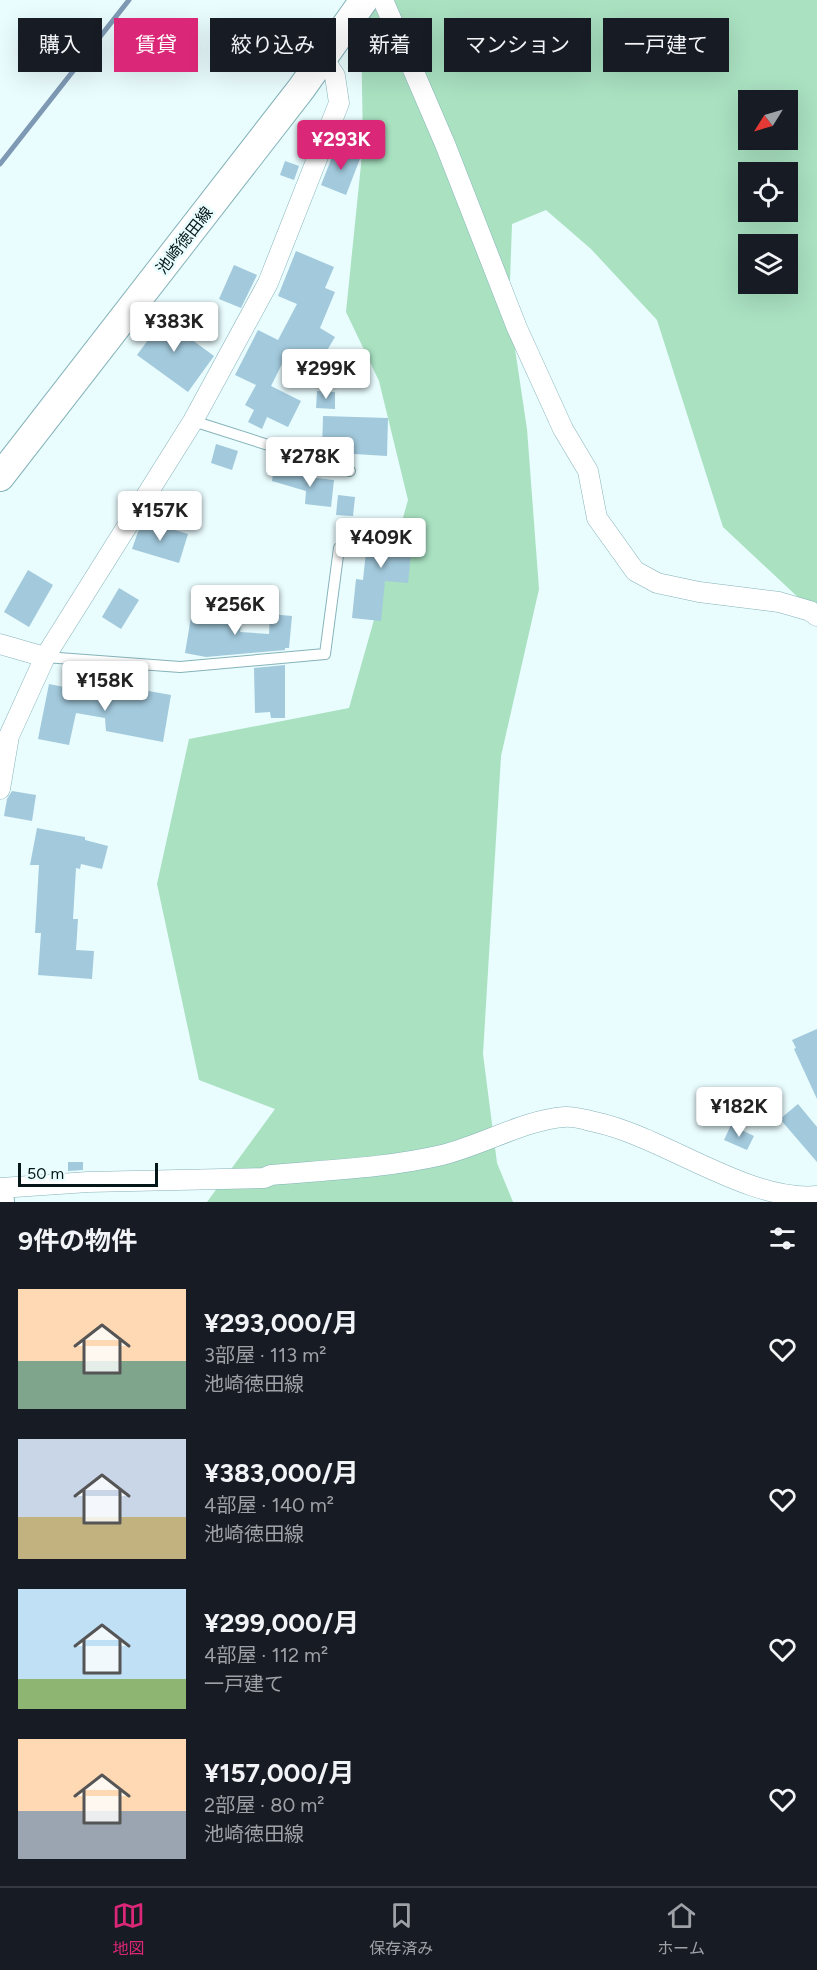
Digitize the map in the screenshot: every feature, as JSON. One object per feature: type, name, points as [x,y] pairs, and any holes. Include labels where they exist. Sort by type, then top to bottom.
[{"type":"main road","name":"池崎徳田線","points":[[336,41],[364,0]]},
{"type":"main road","name":"池崎徳田線","points":[[0,477],[313,72]]},
{"type":"street","points":[[383,0],[445,144],[517,327],[563,429],[588,471],[597,518],[635,571],[657,582],[699,592],[779,602],[810,611],[817,616]]},
{"type":"street","points":[[0,789],[9,736],[45,657],[193,421],[268,283],[339,103],[333,72]]},
{"type":"street","points":[[0,644],[45,657]]},
{"type":"street","points":[[0,1188],[88,1182],[264,1178],[271,1175],[381,1166],[443,1154],[491,1140],[519,1128],[565,1117],[598,1123],[656,1144],[734,1184],[766,1195],[808,1198],[817,1196]]},
{"type":"lane","points":[[193,421],[350,471]]},
{"type":"lane","points":[[45,657],[180,666],[325,654],[339,548]]},
{"type":"green space","points":[[380,0],[817,0],[817,615],[723,527],[657,320],[591,249],[546,210],[512,224],[509,309],[527,429],[539,589],[501,756],[483,1054],[497,1163],[513,1202],[207,1202],[275,1109],[199,1080],[157,884],[189,739],[349,708],[408,500],[379,381],[346,312],[363,145],[362,72],[432,72],[432,18],[369,18]]},
{"type":"building","points":[[336,147],[361,156],[346,195],[321,185]]},
{"type":"building","points":[[285,161],[299,166],[294,180],[280,175]]},
{"type":"building","points":[[296,251],[334,267],[325,288],[335,292],[320,328],[335,337],[322,359],[330,365],[321,380],[285,358],[271,386],[301,401],[288,427],[267,417],[262,429],[248,422],[254,410],[245,405],[256,385],[235,375],[258,330],[278,340],[297,304],[278,296]]},
{"type":"building","points":[[234,265],[257,275],[241,308],[219,299]]},
{"type":"building","points":[[154,312],[214,356],[188,392],[137,355],[151,336],[142,329]]},
{"type":"building","points":[[317,391],[335,392],[335,409],[316,408]]},
{"type":"building","points":[[323,416],[388,418],[387,456],[322,452]]},
{"type":"building","points":[[216,444],[238,451],[232,470],[211,463]]},
{"type":"building","points":[[273,473],[334,480],[331,507],[305,504],[306,491],[272,481]]},
{"type":"building","points":[[338,495],[355,497],[353,516],[336,515]]},
{"type":"building","points":[[145,521],[188,534],[179,563],[132,549]]},
{"type":"building","points":[[362,528],[413,533],[408,583],[385,581],[381,621],[352,618],[356,579],[363,580],[366,552],[360,551]]},
{"type":"building","points":[[28,570],[53,585],[29,627],[4,612]]},
{"type":"building","points":[[119,588],[139,600],[121,629],[102,617]]},
{"type":"building","points":[[192,611],[242,620],[240,632],[269,634],[270,614],[292,616],[289,648],[206,657],[185,653]]},
{"type":"building","points":[[285,665],[285,718],[271,718],[270,712],[255,713],[254,668]]},
{"type":"building","points":[[49,684],[100,694],[101,691],[108,692],[109,684],[171,695],[163,742],[106,731],[105,718],[76,713],[69,745],[38,739]]},
{"type":"building","points":[[12,791],[36,795],[32,821],[4,816],[7,799]]},
{"type":"building","points":[[37,828],[85,837],[85,840],[108,846],[102,869],[81,864],[80,869],[76,868],[73,919],[78,919],[76,950],[94,951],[92,979],[38,975],[41,933],[35,933],[39,865],[30,865]]},
{"type":"building","points":[[817,1029],[817,1099],[792,1040]]},
{"type":"building","points":[[798,1104],[817,1127],[817,1162],[780,1119]]},
{"type":"building","points":[[731,1125],[754,1136],[747,1150],[724,1140]]},
{"type":"building","points":[[68,1162],[83,1162],[83,1170],[68,1171]]},
{"type":"waterway","points":[[0,164],[129,0]]}]
